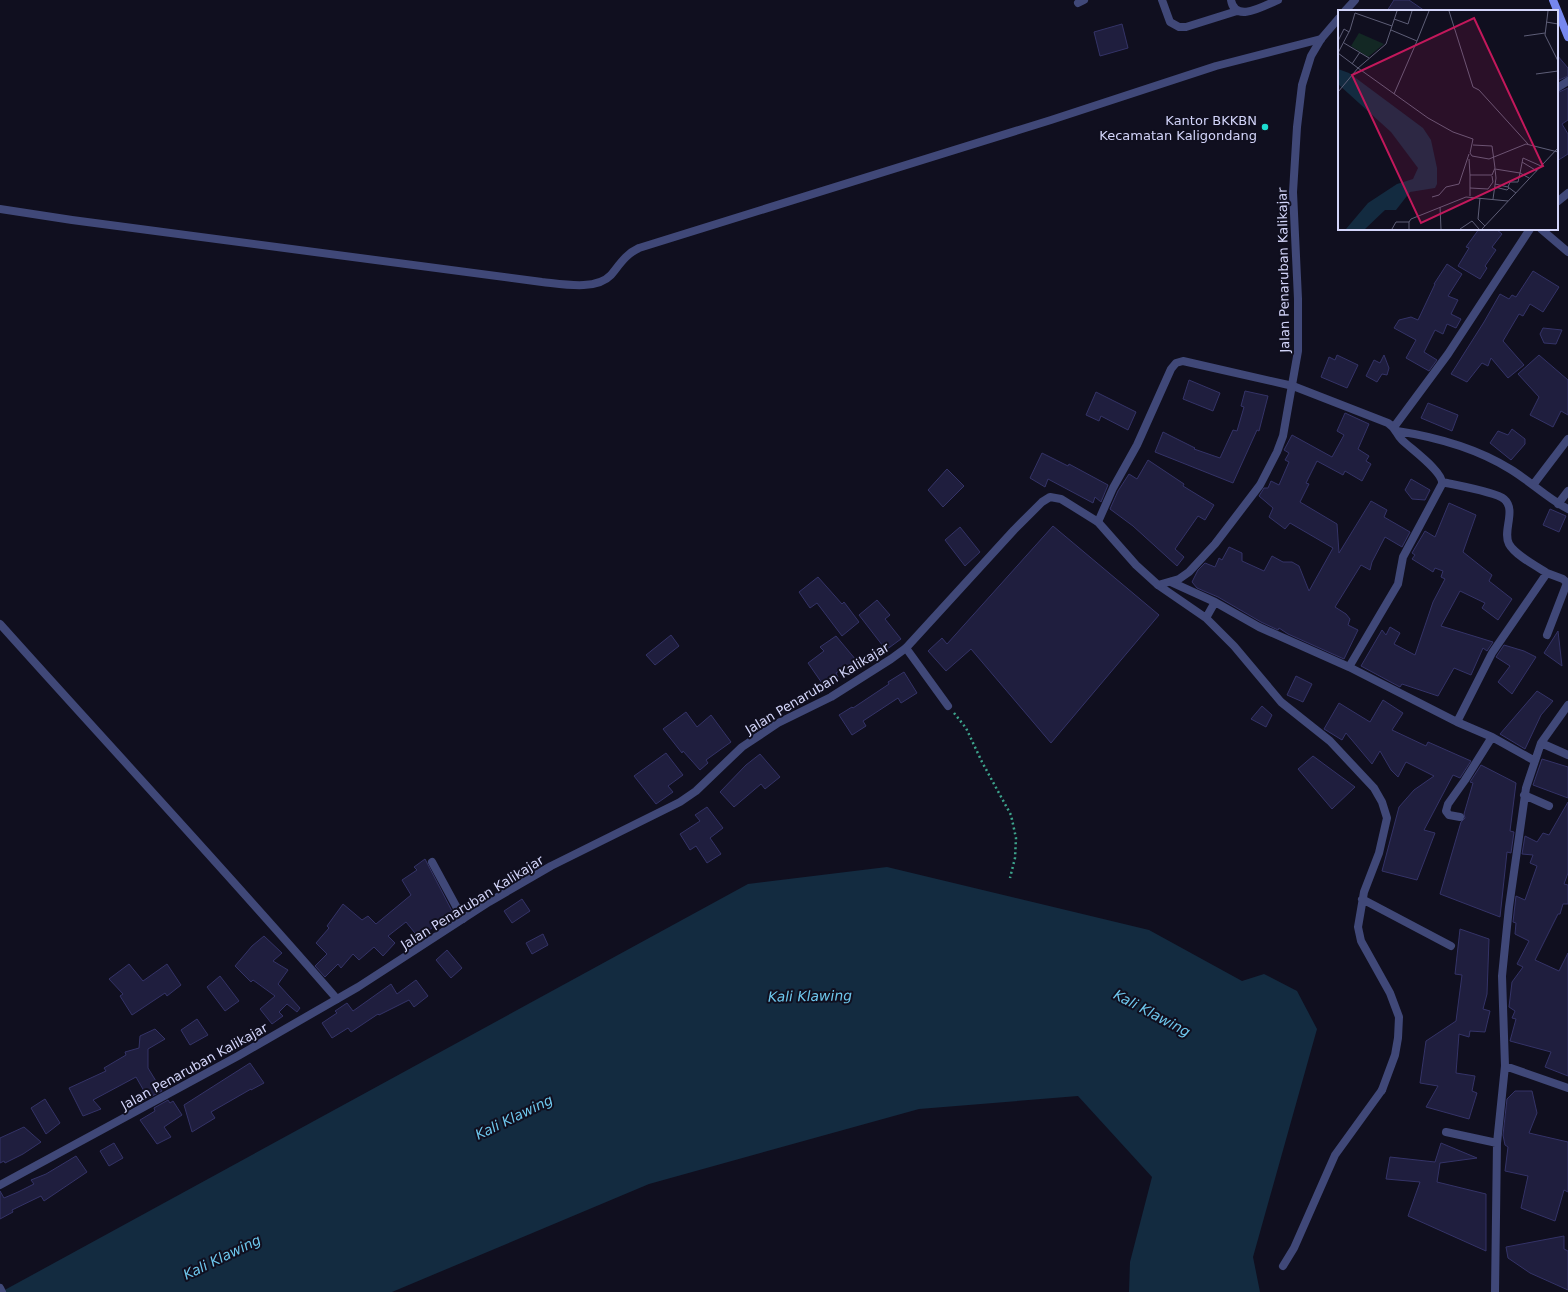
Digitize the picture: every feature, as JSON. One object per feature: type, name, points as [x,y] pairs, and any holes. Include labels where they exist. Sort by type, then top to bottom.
[{"type":"main road","points":[[1553,0],[1556,10]]},
{"type":"main road","points":[[1559,19],[1568,37]]},
{"type":"street","points":[[1162,0],[1170,22],[1179,27],[1186,27],[1237,11]]},
{"type":"street","points":[[1231,0],[1232,6],[1237,11],[1242,13],[1249,12],[1278,0]]},
{"type":"street","points":[[1346,10],[1355,0]]},
{"type":"street","name":"Jalan Penaruban Kalikajar","points":[[0,1185],[238,1056],[337,999],[489,902],[551,866],[680,802],[696,791],[742,747],[778,723],[831,697],[906,648],[1042,502],[1050,497],[1061,498],[1098,522],[1136,565],[1158,585],[1172,582],[1190,572],[1202,559],[1260,485],[1284,436],[1298,351],[1298,299],[1293,192],[1297,127],[1302,86],[1311,56],[1321,39],[1338,19]]},
{"type":"street","points":[[0,209],[72,220],[542,282],[592,285],[605,280],[627,254],[639,248],[1043,122],[1216,66],[1321,39]]},
{"type":"street","points":[[1558,87],[1568,81]]},
{"type":"street","points":[[1558,201],[1568,193]]},
{"type":"street","points":[[1395,429],[1448,354],[1529,230]]},
{"type":"street","points":[[1542,230],[1568,252]]},
{"type":"street","points":[[1098,522],[1113,488],[1137,445],[1170,369],[1176,363],[1183,361],[1293,386],[1388,423],[1395,429],[1401,438],[1432,467],[1442,482],[1493,494],[1504,500],[1508,505],[1509,512],[1508,542],[1513,550],[1547,573],[1563,579],[1567,583],[1547,635]]},
{"type":"street","points":[[1395,429],[1429,436],[1485,455],[1510,469],[1558,504],[1568,509]]},
{"type":"street","points":[[1533,485],[1568,439]]},
{"type":"street","points":[[1349,667],[1398,584],[1403,558],[1442,482]]},
{"type":"street","points":[[1558,504],[1568,491]]},
{"type":"street","points":[[1457,722],[1492,653],[1547,573]]},
{"type":"street","points":[[1172,582],[1215,602],[1259,627],[1349,667],[1457,722],[1492,737],[1535,761]]},
{"type":"street","points":[[1158,585],[1206,618],[1234,646],[1281,702],[1330,741],[1377,792],[1387,818],[1379,853],[1362,899],[1358,927],[1361,941],[1390,993],[1399,1017],[1398,1038],[1395,1055],[1382,1090],[1335,1155],[1294,1248],[1283,1266]]},
{"type":"street","points":[[1206,618],[1215,602]]},
{"type":"street","points":[[0,624],[87,722],[268,919],[337,999]]},
{"type":"street","points":[[906,648],[948,706]]},
{"type":"street","points":[[1495,1292],[1497,1143],[1506,1066],[1502,976],[1509,907],[1524,795],[1541,743],[1568,705]]},
{"type":"street","points":[[1460,817],[1449,815],[1446,811],[1448,804],[1492,737]]},
{"type":"street","points":[[1541,743],[1568,755]]},
{"type":"street","points":[[1524,795],[1549,806]]},
{"type":"street","points":[[432,862],[463,919]]},
{"type":"street","points":[[1362,899],[1451,946]]},
{"type":"street","points":[[1506,1066],[1568,1088]]},
{"type":"street","points":[[1446,1132],[1497,1143]]},
{"type":"street","points":[[0,1288],[2,1292]]},
{"type":"path","points":[[948,706],[966,728],[982,762],[1011,815],[1016,838],[1015,858],[1010,878]]},
{"type":"water","name":"Kali Klawing","points":[[887,867],[1149,930],[1242,981],[1264,974],[1297,991],[1317,1029],[1253,1257],[1260,1292],[1129,1292],[1130,1262],[1152,1177],[1078,1096],[919,1109],[649,1184],[392,1292],[1,1292],[748,884]]},
{"type":"building","points":[[1394,0],[1409,0],[1424,10],[1388,10]]},
{"type":"building","points":[[1122,24],[1128,48],[1100,56],[1094,32]]},
{"type":"building","points":[[1558,56],[1568,68],[1568,76],[1558,81]]},
{"type":"building","points":[[1568,88],[1568,120],[1562,124],[1568,134],[1568,154],[1558,160],[1558,93]]},
{"type":"building","points":[[1478,230],[1497,230],[1502,234],[1492,247],[1496,250],[1485,266],[1487,268],[1480,279],[1458,266],[1469,248],[1466,247]]},
{"type":"building","points":[[1447,264],[1462,274],[1448,296],[1458,300],[1451,314],[1461,319],[1456,328],[1447,324],[1443,334],[1435,330],[1424,352],[1437,360],[1429,371],[1406,358],[1416,340],[1394,328],[1399,320],[1411,317],[1418,320],[1434,284]]},
{"type":"building","points":[[1533,271],[1559,287],[1543,312],[1530,304],[1523,316],[1519,314],[1503,341],[1524,365],[1508,378],[1491,358],[1488,366],[1482,363],[1467,382],[1451,374],[1500,294],[1509,299],[1512,295],[1516,297]]},
{"type":"building","points":[[1543,328],[1562,330],[1556,344],[1544,343],[1540,334]]},
{"type":"building","points":[[1337,355],[1358,365],[1347,388],[1321,377],[1329,357],[1335,360]]},
{"type":"building","points":[[1384,355],[1389,368],[1387,375],[1382,374],[1377,382],[1366,376],[1374,360],[1380,363]]},
{"type":"building","points":[[1539,355],[1568,380],[1568,415],[1561,411],[1553,427],[1530,415],[1539,397],[1518,374]]},
{"type":"building","points":[[1189,380],[1220,393],[1213,411],[1183,399]]},
{"type":"building","points":[[1245,391],[1268,396],[1259,431],[1257,430],[1233,483],[1155,452],[1163,432],[1195,448],[1194,449],[1220,458],[1233,430],[1237,431],[1244,407],[1241,406]]},
{"type":"building","points":[[1096,392],[1136,412],[1128,430],[1101,416],[1099,421],[1086,415]]},
{"type":"building","points":[[1428,403],[1458,415],[1452,431],[1421,418]]},
{"type":"building","points":[[1345,413],[1369,424],[1358,449],[1369,456],[1366,461],[1371,464],[1362,481],[1345,471],[1343,475],[1317,461],[1306,483],[1309,484],[1300,502],[1337,524],[1339,553],[1371,501],[1387,510],[1384,517],[1410,532],[1402,547],[1385,537],[1372,562],[1370,570],[1361,565],[1335,607],[1346,614],[1350,619],[1348,625],[1358,630],[1344,659],[1288,634],[1279,628],[1278,630],[1261,622],[1218,597],[1197,588],[1192,582],[1198,570],[1205,563],[1215,567],[1219,558],[1222,560],[1229,547],[1242,553],[1242,561],[1264,571],[1272,556],[1283,562],[1292,562],[1299,566],[1309,591],[1333,548],[1290,523],[1285,529],[1269,517],[1273,508],[1259,496],[1264,488],[1268,488],[1271,481],[1279,485],[1289,462],[1285,460],[1289,453],[1284,450],[1292,435],[1332,457],[1344,435],[1337,431]]},
{"type":"building","points":[[1512,429],[1525,439],[1525,444],[1511,460],[1490,443],[1498,431],[1508,435]]},
{"type":"building","points":[[1042,453],[1068,466],[1069,464],[1108,485],[1101,502],[1095,497],[1093,503],[1048,479],[1045,487],[1030,478]]},
{"type":"building","points":[[1148,460],[1184,484],[1183,486],[1214,505],[1205,520],[1198,516],[1175,549],[1184,557],[1177,566],[1133,526],[1110,509],[1118,491],[1129,474],[1137,479]]},
{"type":"building","points":[[947,469],[964,486],[943,507],[928,490]]},
{"type":"building","points":[[1411,479],[1430,490],[1425,500],[1412,499],[1405,490]]},
{"type":"building","points":[[1449,503],[1476,515],[1463,552],[1492,575],[1489,581],[1512,599],[1498,620],[1482,608],[1485,603],[1460,591],[1441,626],[1493,642],[1487,651],[1483,648],[1471,675],[1454,668],[1438,696],[1402,684],[1400,687],[1361,666],[1382,630],[1386,635],[1390,627],[1400,633],[1394,644],[1415,655],[1433,602],[1445,579],[1441,577],[1443,571],[1435,568],[1433,572],[1412,559],[1415,555],[1412,553],[1425,531],[1435,537]]},
{"type":"building","points":[[1550,509],[1566,516],[1559,532],[1543,525]]},
{"type":"building","points":[[1053,526],[1159,615],[1051,743],[971,649],[946,671],[928,651],[942,638],[947,644]]},
{"type":"building","points":[[960,527],[980,552],[965,566],[945,540]]},
{"type":"building","points":[[818,577],[842,604],[844,602],[859,622],[842,636],[817,603],[810,608],[799,592]]},
{"type":"building","points":[[877,600],[890,615],[885,619],[901,639],[886,650],[859,615]]},
{"type":"building","points":[[1558,631],[1562,666],[1544,653]]},
{"type":"building","points":[[671,635],[679,646],[655,665],[646,655]]},
{"type":"building","points":[[836,636],[856,660],[836,673],[838,677],[824,686],[808,663],[824,651],[820,647]]},
{"type":"building","points":[[1504,645],[1524,651],[1536,657],[1512,694],[1498,682],[1510,666],[1496,657]]},
{"type":"building","points":[[904,672],[917,693],[901,703],[898,698],[863,721],[866,726],[852,735],[839,715],[852,707],[853,708]]},
{"type":"building","points":[[1296,676],[1312,684],[1303,702],[1287,695]]},
{"type":"building","points":[[1537,691],[1553,701],[1541,715],[1525,749],[1500,734]]},
{"type":"building","points":[[1383,700],[1403,713],[1392,730],[1426,746],[1428,742],[1471,761],[1460,778],[1453,775],[1424,830],[1435,833],[1417,880],[1382,871],[1399,807],[1414,790],[1434,776],[1406,762],[1398,777],[1391,770],[1380,751],[1372,764],[1346,733],[1342,740],[1324,729],[1339,703],[1370,722]]},
{"type":"building","points":[[1262,706],[1272,715],[1266,727],[1251,719]]},
{"type":"building","points":[[686,712],[697,727],[711,715],[731,742],[706,760],[708,763],[700,770],[683,751],[682,753],[663,729]]},
{"type":"building","points":[[666,753],[683,775],[668,786],[673,792],[656,804],[634,776]]},
{"type":"building","points":[[760,754],[780,777],[765,789],[761,784],[734,807],[720,792],[746,765]]},
{"type":"building","points":[[1313,756],[1355,787],[1332,809],[1298,769]]},
{"type":"building","points":[[1542,759],[1568,767],[1568,798],[1533,785]]},
{"type":"building","points":[[1481,765],[1516,783],[1510,831],[1514,832],[1511,853],[1507,852],[1500,917],[1440,894],[1461,822],[1465,818],[1464,814],[1473,783],[1470,782]]},
{"type":"building","points":[[1568,802],[1568,873],[1564,884],[1568,885],[1568,904],[1563,904],[1560,914],[1558,914],[1535,960],[1559,971],[1568,953],[1568,1076],[1545,1067],[1551,1052],[1510,1041],[1516,1019],[1512,1018],[1515,1011],[1509,1007],[1512,982],[1523,967],[1517,964],[1529,941],[1515,934],[1516,923],[1513,922],[1516,896],[1525,900],[1537,866],[1530,863],[1533,855],[1522,854],[1525,836],[1537,842],[1543,833],[1549,835]]},
{"type":"building","points":[[707,807],[723,828],[710,838],[721,854],[707,863],[696,846],[690,850],[680,834],[700,821],[695,815]]},
{"type":"building","points":[[425,859],[452,911],[432,925],[433,927],[419,938],[406,922],[388,936],[395,943],[383,956],[374,947],[359,960],[353,954],[341,968],[338,964],[325,977],[315,966],[327,954],[316,943],[329,928],[327,926],[343,904],[362,920],[368,916],[376,924],[411,895],[402,880],[417,870],[414,867]]},
{"type":"building","points":[[522,899],[530,911],[512,923],[504,911]]},
{"type":"building","points":[[1460,929],[1489,939],[1487,994],[1483,1009],[1490,1011],[1485,1032],[1470,1031],[1469,1037],[1459,1034],[1456,1073],[1475,1076],[1472,1091],[1477,1093],[1469,1119],[1426,1107],[1438,1086],[1420,1083],[1426,1041],[1456,1021],[1462,975],[1455,974]]},
{"type":"building","points":[[543,934],[548,945],[532,954],[526,943]]},
{"type":"building","points":[[264,936],[282,953],[273,961],[288,970],[278,984],[300,1008],[297,1012],[287,1004],[279,1012],[283,1016],[272,1024],[260,1009],[275,996],[253,980],[251,982],[235,966],[252,946]]},
{"type":"building","points":[[447,950],[462,968],[451,978],[436,960]]},
{"type":"building","points":[[129,964],[143,981],[167,964],[181,985],[167,996],[165,993],[132,1015],[120,996],[123,994],[109,979]]},
{"type":"building","points":[[220,976],[239,1001],[225,1011],[207,987]]},
{"type":"building","points":[[416,980],[428,996],[414,1007],[409,1000],[379,1015],[378,1014],[351,1032],[348,1028],[332,1038],[322,1023],[337,1013],[335,1011],[347,1003],[353,1011],[391,984],[397,994]]},
{"type":"building","points":[[197,1019],[208,1035],[190,1045],[181,1030]]},
{"type":"building","points":[[155,1029],[165,1039],[148,1049],[148,1068],[162,1091],[148,1098],[136,1077],[93,1100],[101,1109],[83,1116],[69,1088],[106,1071],[104,1068],[126,1055],[125,1052],[139,1048],[140,1036]]},
{"type":"building","points":[[250,1063],[264,1083],[211,1112],[215,1118],[192,1132],[184,1105]]},
{"type":"building","points":[[1515,1091],[1532,1091],[1537,1113],[1529,1133],[1568,1142],[1568,1192],[1564,1190],[1555,1221],[1521,1208],[1528,1176],[1505,1171],[1508,1147],[1505,1145],[1503,1135],[1507,1099]]},
{"type":"building","points":[[45,1099],[60,1123],[46,1134],[31,1108]]},
{"type":"building","points":[[168,1100],[170,1103],[173,1101],[182,1115],[164,1127],[171,1137],[157,1144],[140,1120],[155,1111],[154,1108]]},
{"type":"building","points":[[24,1127],[41,1142],[23,1154],[5,1163],[4,1161],[0,1163],[0,1138]]},
{"type":"building","points":[[114,1143],[123,1158],[109,1166],[100,1151]]},
{"type":"building","points":[[1441,1143],[1477,1158],[1440,1163],[1437,1182],[1486,1194],[1486,1251],[1408,1216],[1420,1182],[1386,1179],[1390,1157],[1435,1162]]},
{"type":"building","points":[[76,1156],[87,1172],[44,1201],[41,1196],[12,1210],[13,1212],[0,1219],[0,1191],[4,1198],[18,1192],[34,1184],[31,1180],[46,1174]]},
{"type":"building","points":[[1564,1236],[1564,1249],[1568,1251],[1568,1290],[1530,1273],[1508,1258],[1506,1247]]},
{"type":"place","name":"Kantor BKKBN Kecamatan Kaligondang","points":[[1265,127]]}]
